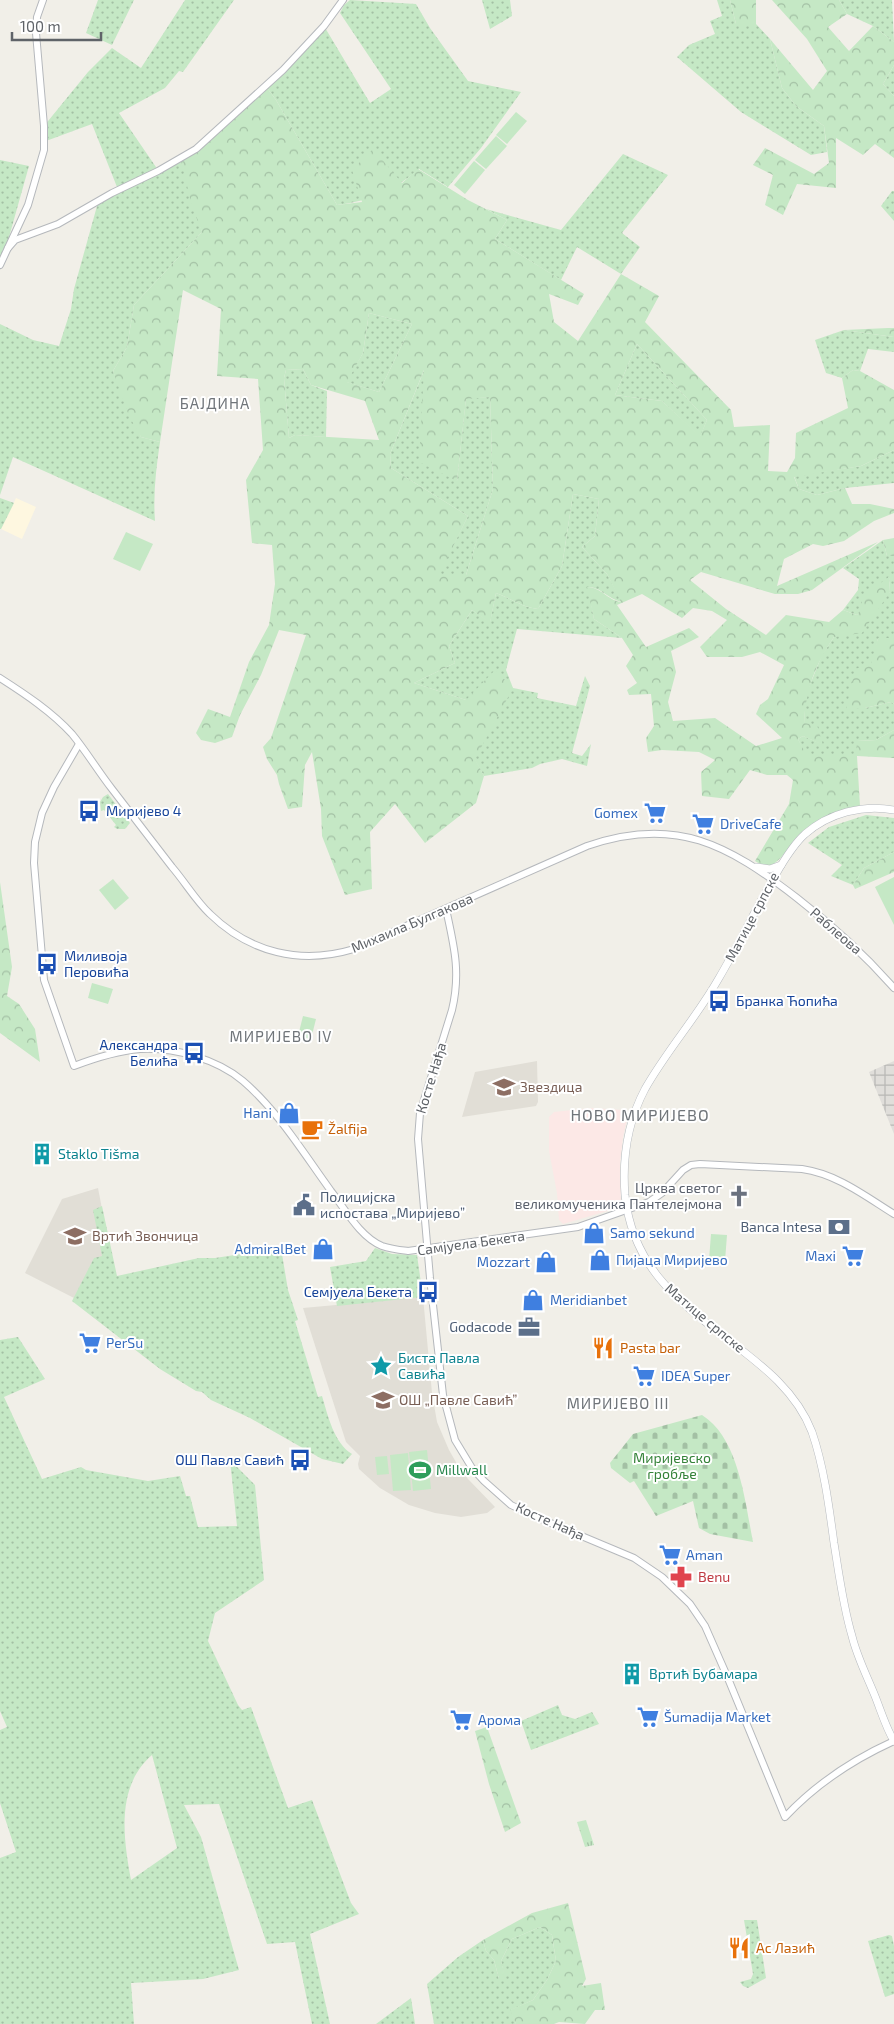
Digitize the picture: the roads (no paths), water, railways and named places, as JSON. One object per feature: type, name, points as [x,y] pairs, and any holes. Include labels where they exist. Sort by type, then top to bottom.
[{"type":"main road","name":"Матице српске","points":[[894,810],[864,808],[830,818],[804,835],[781,864],[720,978],[653,1074],[635,1107],[627,1135],[624,1157],[624,1186],[628,1210],[636,1238],[652,1270],[668,1290],[771,1374],[789,1393],[808,1423],[820,1465],[851,1636],[894,1741]]},
{"type":"main road","points":[[756,867],[770,869],[781,864]]},
{"type":"street","points":[[0,265],[28,205],[44,150],[44,126],[36,33],[37,17],[43,0]]},
{"type":"street","points":[[8,248],[15,240],[58,224],[196,149],[283,70],[324,26],[343,0]]},
{"type":"street","name":"Михаила Булгакова","points":[[0,678],[47,712],[70,732],[138,824],[209,914],[237,935],[260,946],[290,955],[324,956],[358,947],[582,848],[628,836],[663,834],[697,840],[724,849],[756,867],[773,880]]},
{"type":"street","name":"Самјуела Бекета","points":[[79,744],[58,779],[42,813],[34,863],[44,980],[74,1066],[106,1055],[141,1049],[191,1055],[216,1063],[243,1081],[265,1103],[369,1238],[384,1246],[408,1251],[570,1229],[628,1210],[654,1199],[682,1170],[691,1165],[700,1164],[817,1172],[840,1180],[894,1214]]},
{"type":"street","name":"Раблеова","points":[[773,880],[843,934],[894,988]]},
{"type":"street","name":"Косте Нађа","points":[[446,909],[457,966],[456,992],[418,1125],[427,1249],[443,1395],[450,1427],[457,1444],[484,1481],[511,1505],[634,1558],[662,1576],[690,1604],[705,1626],[785,1817],[836,1772],[860,1757],[894,1741]]},
{"type":"place","name":"Миријево 4","points":[[89,811]]},
{"type":"place","name":"Gomex","points":[[655,813]]},
{"type":"place","name":"DriveCafe","points":[[703,824]]},
{"type":"place","name":"Миливоја Перовића","points":[[47,964]]},
{"type":"place","name":"Бранка Ћопића","points":[[719,1001]]},
{"type":"place","name":"Александра Белића","points":[[194,1053]]},
{"type":"place","name":"Звездица","points":[[504,1087]]},
{"type":"place","name":"Hani","points":[[289,1113]]},
{"type":"place","name":"Žalfija","points":[[312,1129]]},
{"type":"place","name":"Staklo Tišma","points":[[42,1154]]},
{"type":"place","name":"Црква светог великомученика Пантелејмона","points":[[739,1196]]},
{"type":"place","name":"Полицијска испостава „Миријево”","points":[[304,1205]]},
{"type":"place","name":"Banca Intesa","points":[[839,1227]]},
{"type":"place","name":"Samo sekund","points":[[594,1233]]},
{"type":"place","name":"Вртић Звончица","points":[[75,1236]]},
{"type":"place","name":"AdmiralBet","points":[[323,1249]]},
{"type":"place","name":"Maxi","points":[[853,1256]]},
{"type":"place","name":"Пијаца Миријево","points":[[600,1260]]},
{"type":"place","name":"Mozzart","points":[[546,1262]]},
{"type":"place","name":"Семјуела Бекета","points":[[428,1292]]},
{"type":"place","name":"Meridianbet","points":[[533,1300]]},
{"type":"place","name":"Godacode","points":[[529,1327]]},
{"type":"place","name":"PerSu","points":[[90,1343]]},
{"type":"place","name":"Pasta bar","points":[[603,1348]]},
{"type":"place","name":"Биста Павла Савића","points":[[381,1366]]},
{"type":"place","name":"IDEA Super","points":[[644,1376]]},
{"type":"place","name":"ОШ „Павле Савић”","points":[[383,1400]]},
{"type":"place","name":"ОШ Павле Савић","points":[[300,1460]]},
{"type":"place","name":"Millwall","points":[[420,1470]]},
{"type":"place","name":"Aman","points":[[670,1555]]},
{"type":"place","name":"Benu","points":[[681,1577]]},
{"type":"place","name":"Вртић Бубамара","points":[[632,1674]]},
{"type":"place","name":"Šumadija Market","points":[[648,1717]]},
{"type":"place","name":"Арома","points":[[461,1720]]},
{"type":"place","name":"Ас Лазић","points":[[739,1948]]},
{"type":"district","name":"БАЈДИНА","points":[[215,404]]},
{"type":"district","name":"МИРИЈЕВО IV","points":[[281,1037]]},
{"type":"district","name":"НОВО МИРИЈЕВО","points":[[640,1115]]},
{"type":"district","name":"МИРИЈЕВО III","points":[[618,1404]]},
{"type":"park label","name":"Миријевско гробље","points":[[672,1466]]}]
